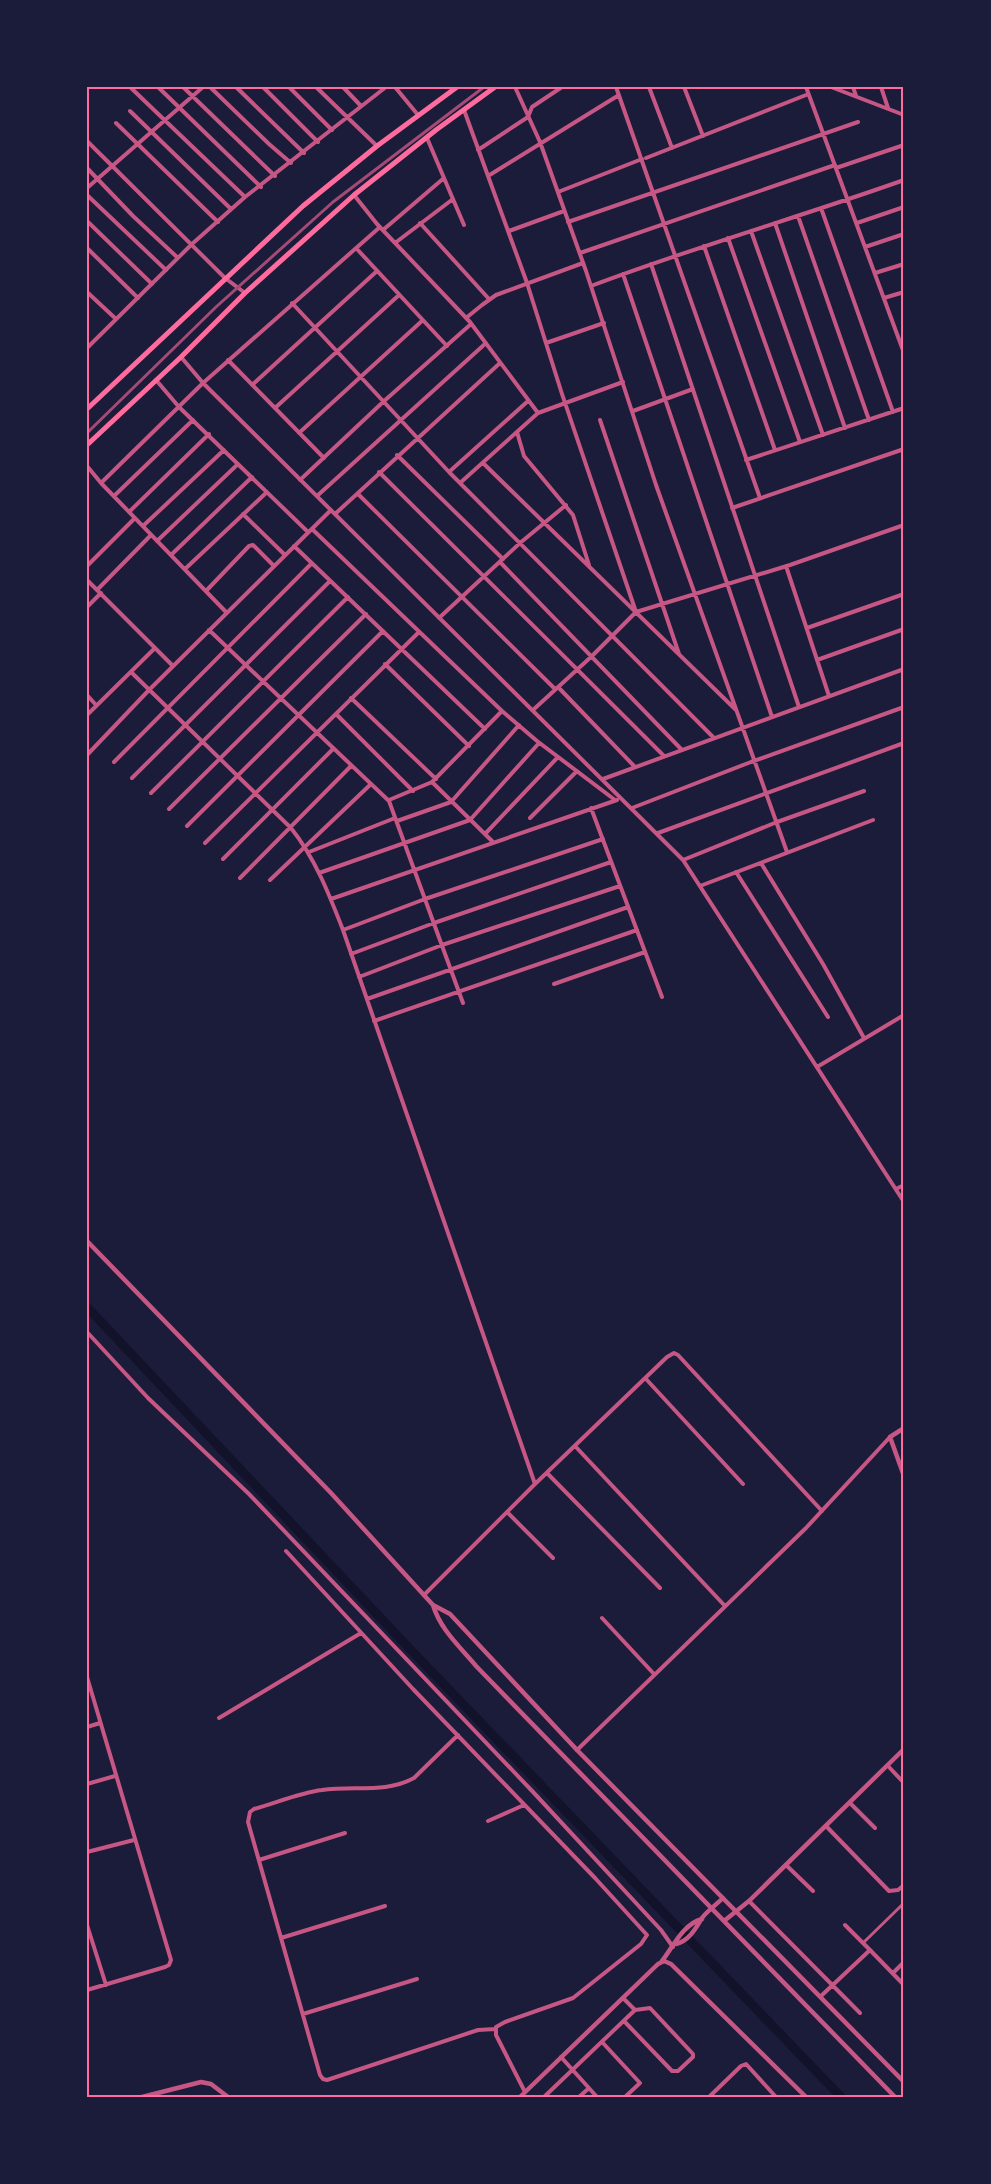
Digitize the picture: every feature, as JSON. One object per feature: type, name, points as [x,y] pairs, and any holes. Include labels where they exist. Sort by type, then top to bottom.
[{"type":"main road","points":[[87,409],[303,206],[377,146],[458,87]]},
{"type":"main road","points":[[87,446],[245,293],[354,195],[426,137],[495,87]]},
{"type":"street","points":[[130,87],[245,197]]},
{"type":"street","points":[[158,87],[261,187]]},
{"type":"street","points":[[183,87],[274,176]]},
{"type":"street","points":[[87,188],[203,87]]},
{"type":"street","points":[[210,87],[291,163]]},
{"type":"street","points":[[236,87],[304,153]]},
{"type":"street","points":[[263,87],[318,142]]},
{"type":"street","points":[[289,87],[332,130]]},
{"type":"street","points":[[316,87],[377,146]]},
{"type":"street","points":[[343,87],[362,106]]},
{"type":"street","points":[[87,348],[192,244],[231,209],[386,87]]},
{"type":"street","points":[[395,87],[418,115]]},
{"type":"street","points":[[515,87],[540,142],[580,253],[656,485],[787,852]]},
{"type":"street","points":[[478,150],[528,117],[532,106],[562,87]]},
{"type":"street","points":[[616,87],[644,159],[652,193],[760,498]]},
{"type":"street","points":[[649,87],[672,148]]},
{"type":"street","points":[[684,87],[702,136]]},
{"type":"street","points":[[806,87],[904,353]]},
{"type":"street","points":[[831,87],[904,115]]},
{"type":"street","points":[[853,87],[856,96]]},
{"type":"street","points":[[881,87],[888,109]]},
{"type":"street","points":[[488,176],[619,95]]},
{"type":"street","points":[[558,192],[807,95]]},
{"type":"street","points":[[464,110],[527,283],[636,612]]},
{"type":"street","points":[[130,111],[231,209]]},
{"type":"street","points":[[568,222],[858,122]]},
{"type":"street","points":[[116,123],[218,222]]},
{"type":"street","points":[[426,137],[464,225]]},
{"type":"street","points":[[87,141],[225,278],[245,293]]},
{"type":"street","points":[[580,253],[904,145]]},
{"type":"street","points":[[87,168],[178,258]]},
{"type":"street","points":[[101,483],[178,406],[292,303],[356,248],[444,178]]},
{"type":"street","points":[[591,286],[675,255],[904,180]]},
{"type":"street","points":[[87,195],[166,270]]},
{"type":"street","points":[[354,195],[381,228],[466,318],[538,413]]},
{"type":"street","points":[[395,243],[453,199]]},
{"type":"street","points":[[856,223],[904,207]]},
{"type":"street","points":[[821,208],[893,412]]},
{"type":"street","points":[[508,231],[564,211]]},
{"type":"street","points":[[798,216],[869,420]]},
{"type":"street","points":[[87,220],[152,284]]},
{"type":"street","points":[[420,223],[489,299]]},
{"type":"street","points":[[775,223],[845,428]]},
{"type":"street","points":[[751,231],[823,435]]},
{"type":"street","points":[[865,247],[904,234]]},
{"type":"street","points":[[728,238],[800,442]]},
{"type":"street","points":[[704,246],[776,450]]},
{"type":"street","points":[[87,248],[138,298]]},
{"type":"street","points":[[356,248],[447,346]]},
{"type":"street","points":[[466,318],[489,299],[583,263]]},
{"type":"street","points":[[651,264],[799,707]]},
{"type":"street","points":[[875,273],[904,264]]},
{"type":"street","points":[[252,385],[377,271]]},
{"type":"street","points":[[623,274],[772,717]]},
{"type":"street","points":[[87,292],[116,319]]},
{"type":"street","points":[[884,298],[904,292]]},
{"type":"street","points":[[275,408],[399,295]]},
{"type":"street","points":[[292,303],[449,472],[714,738]]},
{"type":"street","points":[[299,433],[423,320]]},
{"type":"street","points":[[546,343],[604,323]]},
{"type":"street","points":[[300,480],[471,324]]},
{"type":"street","points":[[317,496],[486,343]]},
{"type":"street","points":[[181,357],[203,383],[683,860],[904,1202]]},
{"type":"street","points":[[228,360],[324,458]]},
{"type":"street","points":[[87,755],[294,546],[358,494],[397,455],[501,363]]},
{"type":"street","points":[[156,380],[178,406],[267,492],[502,711],[615,800]]},
{"type":"street","points":[[460,483],[538,413],[624,382]]},
{"type":"street","points":[[633,411],[693,389]]},
{"type":"street","points":[[449,472],[528,401]]},
{"type":"street","points":[[746,460],[904,408]]},
{"type":"street","points":[[114,496],[193,420]]},
{"type":"street","points":[[600,420],[680,655]]},
{"type":"street","points":[[517,432],[524,456],[573,515],[589,566]]},
{"type":"street","points":[[129,512],[209,434]]},
{"type":"street","points":[[732,507],[904,448]]},
{"type":"street","points":[[143,526],[224,450]]},
{"type":"street","points":[[397,455],[501,560],[682,750]]},
{"type":"street","points":[[483,463],[737,711]]},
{"type":"street","points":[[157,541],[238,464]]},
{"type":"street","points":[[87,466],[227,613]]},
{"type":"street","points":[[379,472],[664,756]]},
{"type":"street","points":[[171,555],[252,477]]},
{"type":"street","points":[[185,568],[267,492]]},
{"type":"street","points":[[358,494],[635,767]]},
{"type":"street","points":[[439,618],[543,522],[566,504]]},
{"type":"street","points":[[243,514],[285,555]]},
{"type":"street","points":[[87,566],[135,518]]},
{"type":"street","points":[[533,710],[636,612],[786,566],[904,525]]},
{"type":"street","points":[[87,607],[151,535]]},
{"type":"street","points":[[206,591],[249,546],[253,545],[274,566]]},
{"type":"street","points":[[294,546],[485,729]]},
{"type":"street","points":[[87,555],[92,561]]},
{"type":"street","points":[[114,762],[312,563]]},
{"type":"street","points":[[786,566],[829,696]]},
{"type":"street","points":[[87,580],[173,666]]},
{"type":"street","points":[[132,778],[330,580]]},
{"type":"street","points":[[807,628],[904,594]]},
{"type":"street","points":[[151,793],[348,597]]},
{"type":"street","points":[[170,809],[366,614]]},
{"type":"street","points":[[817,660],[904,629]]},
{"type":"street","points":[[209,630],[389,801],[463,1004]]},
{"type":"street","points":[[187,826],[383,631]]},
{"type":"street","points":[[205,843],[419,632]]},
{"type":"street","points":[[87,715],[155,648]]},
{"type":"street","points":[[385,664],[469,746]]},
{"type":"street","points":[[603,779],[904,669]]},
{"type":"street","points":[[131,672],[291,828],[307,849],[319,873],[343,930],[534,1484]]},
{"type":"street","points":[[87,695],[96,705]]},
{"type":"street","points":[[351,698],[434,780],[451,802],[494,842]]},
{"type":"street","points":[[632,808],[755,760],[904,707]]},
{"type":"street","points":[[389,801],[434,780],[502,711]]},
{"type":"street","points":[[336,714],[413,791]]},
{"type":"street","points":[[307,849],[451,802],[519,725]]},
{"type":"street","points":[[319,873],[470,820],[540,742]]},
{"type":"street","points":[[658,833],[904,743]]},
{"type":"street","points":[[223,859],[333,749]]},
{"type":"street","points":[[485,834],[558,757]]},
{"type":"street","points":[[240,878],[351,766]]},
{"type":"street","points":[[530,818],[577,771]]},
{"type":"street","points":[[270,880],[307,849],[371,784]]},
{"type":"street","points":[[683,860],[777,822],[864,791]]},
{"type":"street","points":[[331,899],[622,798]]},
{"type":"street","points":[[591,808],[662,997]]},
{"type":"street","points":[[700,886],[873,820]]},
{"type":"street","points":[[343,930],[425,899],[603,839]]},
{"type":"street","points":[[351,954],[611,862]]},
{"type":"street","points":[[761,863],[823,964],[864,1038]]},
{"type":"street","points":[[735,872],[828,1017]]},
{"type":"street","points":[[359,977],[442,945],[620,886]]},
{"type":"street","points":[[367,999],[628,907]]},
{"type":"street","points":[[374,1021],[637,930]]},
{"type":"street","points":[[554,984],[645,952]]},
{"type":"street","points":[[817,1067],[904,1015]]},
{"type":"street","points":[[896,1190],[904,1185]]},
{"type":"street","points":[[87,1241],[332,1493],[424,1594],[433,1605],[445,1630],[476,1666],[895,2097]]},
{"type":"street","points":[[87,1332],[148,1398],[249,1494],[534,1793],[674,1945]]},
{"type":"street","points":[[424,1594],[534,1484],[646,1380],[667,1357],[674,1353],[822,1511]]},
{"type":"street","points":[[646,1380],[743,1484]]},
{"type":"street","points":[[577,1750],[822,1511],[890,1437],[904,1428]]},
{"type":"street","points":[[890,1437],[904,1476]]},
{"type":"street","points":[[575,1446],[725,1606]]},
{"type":"street","points":[[547,1473],[660,1588]]},
{"type":"street","points":[[507,1512],[553,1558]]},
{"type":"street","points":[[286,1551],[646,1934],[646,1938],[573,1998],[505,2022],[495,2029],[478,2030],[325,2080],[320,2075],[248,1822],[251,1811],[314,1791],[390,1788],[400,1785],[414,1778],[458,1736]]},
{"type":"street","points":[[433,1605],[446,1610],[455,1618],[577,1750],[904,2082]]},
{"type":"street","points":[[602,1618],[654,1674]]},
{"type":"street","points":[[219,1718],[361,1633]]},
{"type":"street","points":[[87,1677],[170,1963],[165,1967],[87,1990]]},
{"type":"street","points":[[87,1726],[100,1722]]},
{"type":"street","points":[[724,1921],[749,1901],[904,1749]]},
{"type":"street","points":[[888,1766],[904,1783]]},
{"type":"street","points":[[87,1784],[115,1776]]},
{"type":"street","points":[[850,1803],[874,1828]]},
{"type":"street","points":[[488,1821],[524,1805]]},
{"type":"street","points":[[826,1826],[889,1891],[898,1890],[904,1885]]},
{"type":"street","points":[[259,1860],[345,1833]]},
{"type":"street","points":[[87,1852],[134,1839]]},
{"type":"street","points":[[786,1864],[813,1891]]},
{"type":"street","points":[[520,2097],[661,1962],[680,1935],[712,1910],[723,1898]]},
{"type":"street","points":[[749,1901],[860,2013]]},
{"type":"street","points":[[863,1943],[904,1904]]},
{"type":"street","points":[[281,1938],[385,1906]]},
{"type":"street","points":[[674,1945],[684,1941],[699,1921]]},
{"type":"street","points":[[87,1925],[106,1985]]},
{"type":"street","points":[[845,1925],[904,1985]]},
{"type":"street","points":[[820,1996],[870,1950]]},
{"type":"street","points":[[661,1962],[671,1964],[806,2097]]},
{"type":"street","points":[[892,1973],[904,1962]]},
{"type":"street","points":[[303,2014],[417,1979]]},
{"type":"street","points":[[623,1998],[635,2010]]},
{"type":"street","points":[[544,2097],[635,2010],[650,2008],[693,2054],[692,2060],[678,2071],[672,2072],[624,2021]]},
{"type":"street","points":[[495,2029],[525,2092]]},
{"type":"street","points":[[602,2042],[640,2083],[625,2097]]},
{"type":"street","points":[[561,2057],[597,2097]]},
{"type":"street","points":[[709,2097],[743,2064],[748,2066],[777,2097]]},
{"type":"street","points":[[142,2097],[201,2082],[211,2084],[228,2097]]},
{"type":"street","points":[[579,2097],[589,2088]]},
{"type":"waterway","points":[[87,1307],[410,1649],[841,2097]]},
{"type":"railway","points":[[87,433],[216,307],[333,202],[484,87]]}]
